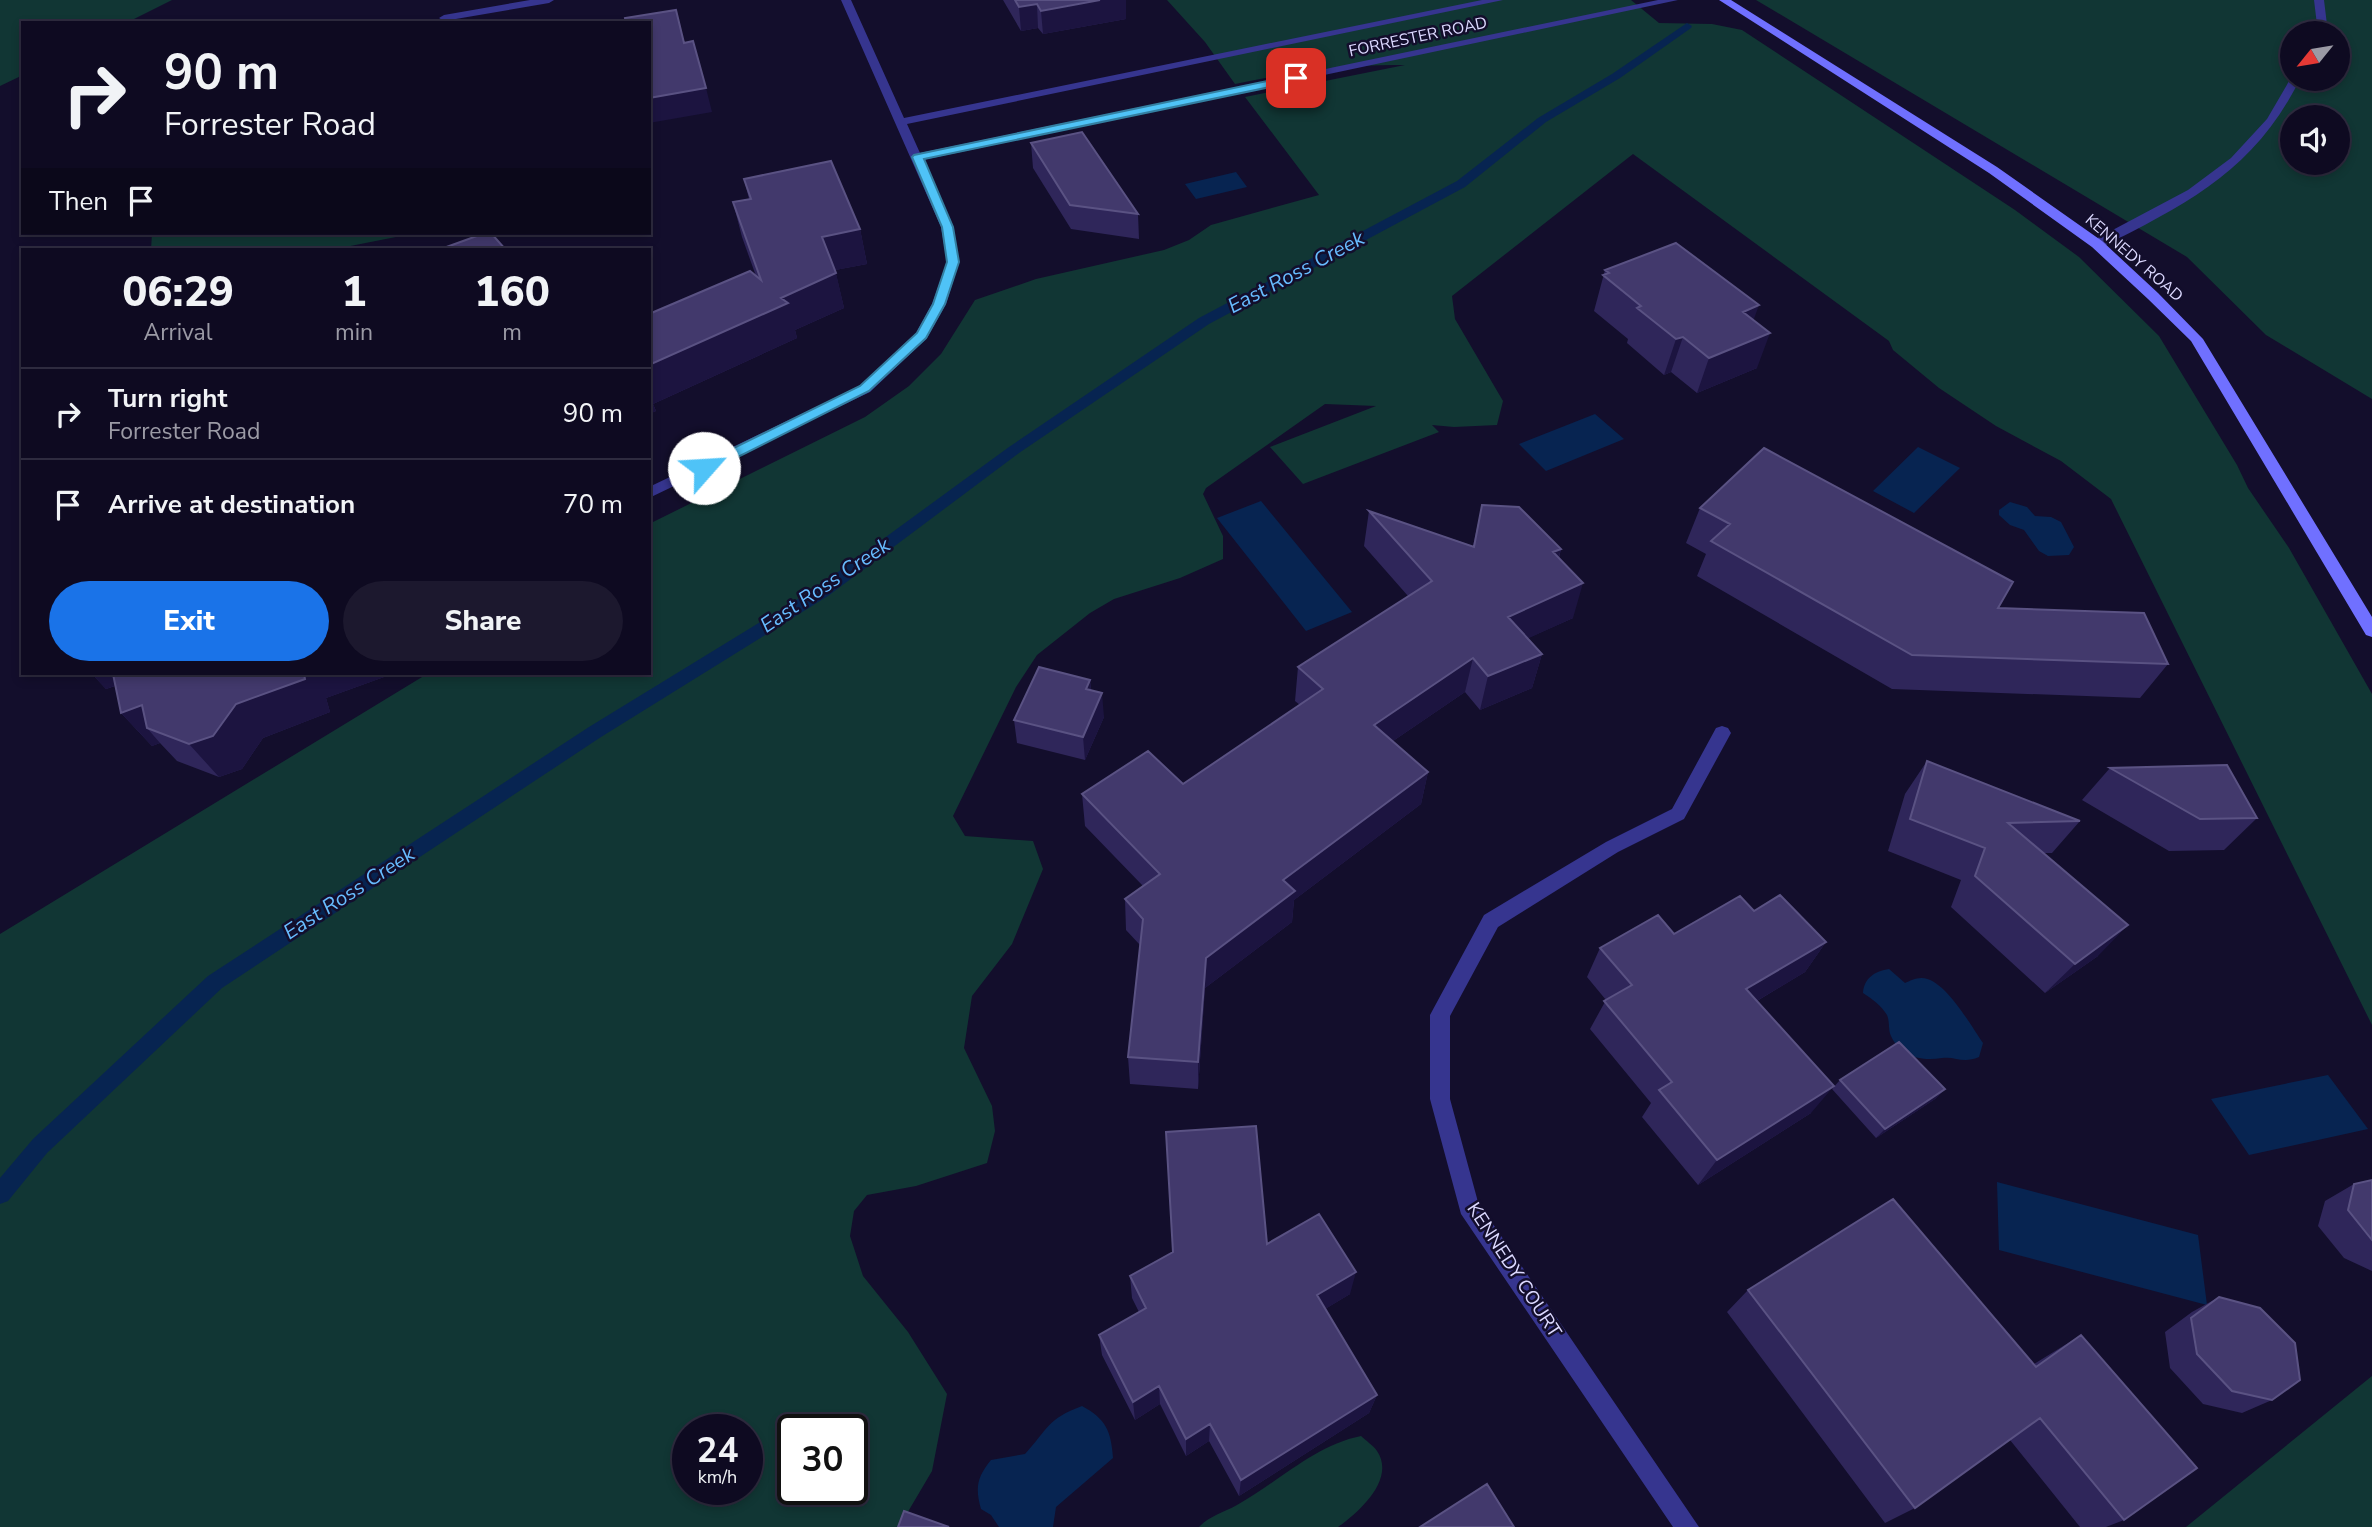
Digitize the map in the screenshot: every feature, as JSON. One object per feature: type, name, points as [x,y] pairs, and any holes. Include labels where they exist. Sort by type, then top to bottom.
[{"type":"street","points":[[444,18],[550,0]]},
{"type":"street","points":[[651,492],[865,388],[922,335],[939,304],[953,262],[947,227],[846,0]]},
{"type":"street","name":"FORRESTER ROAD","points":[[902,122],[1498,0]]},
{"type":"street","name":"FORRESTER ROAD","points":[[918,157],[1673,0]]},
{"type":"street","name":"KENNEDY ROAD","points":[[1724,0],[1993,170],[2097,244],[2196,339],[2372,631]]},
{"type":"street","points":[[2319,0],[2322,21]]},
{"type":"street","points":[[2097,244],[2195,192],[2235,160],[2271,122],[2288,91]]},
{"type":"street","name":"KENNEDY COURT","points":[[1687,1527],[1469,1207],[1440,1099],[1440,1014],[1491,921],[1612,847],[1678,814],[1723,733]]},
{"type":"green space","points":[[0,0],[172,0],[130,21],[21,21],[21,76],[0,86]]},
{"type":"green space","points":[[1167,0],[1631,0],[1659,23],[1712,24],[1742,30],[2015,210],[2079,257],[2159,336],[2237,465],[2248,488],[2289,548],[2372,694],[2372,1025],[2111,499],[2061,461],[1996,426],[1939,388],[1893,350],[1889,341],[1633,154],[1452,296],[1455,319],[1503,401],[1497,425],[1432,425],[1439,432],[1303,484],[1270,447],[1376,406],[1325,404],[1206,488],[1203,494],[1223,536],[1223,559],[1180,578],[1114,599],[1090,613],[1037,655],[1016,687],[953,816],[965,836],[1033,841],[1043,869],[1012,944],[972,996],[964,1048],[992,1106],[995,1131],[987,1163],[916,1186],[867,1195],[854,1211],[850,1236],[863,1276],[908,1332],[947,1394],[932,1471],[899,1527],[0,1527],[0,934],[425,675],[651,675],[651,523],[865,417],[909,386],[941,354],[975,300],[1036,279],[1164,250],[1189,240],[1211,225],[1319,195],[1245,97],[1405,65],[1362,66],[1235,84],[1205,42]]},
{"type":"green space","points":[[1756,0],[2372,0],[2372,399],[2266,335],[2187,257]]},
{"type":"green space","points":[[152,235],[406,235],[340,248],[151,248]]},
{"type":"green space","points":[[2372,1376],[2372,1527],[2186,1527]]},
{"type":"green space","points":[[1361,1436],[1377,1451],[1382,1462],[1382,1473],[1379,1483],[1365,1504],[1338,1527],[1199,1527],[1328,1447]]},
{"type":"water","points":[[1236,172],[1247,187],[1196,199],[1185,184]]},
{"type":"water","points":[[1595,414],[1624,439],[1546,471],[1519,444]]},
{"type":"water","points":[[1918,447],[1960,468],[1914,513],[1873,491]]},
{"type":"water","points":[[1261,501],[1352,612],[1306,631],[1217,518]]},
{"type":"water","points":[[2010,502],[2027,507],[2035,516],[2051,517],[2061,522],[2074,547],[2069,555],[2048,556],[2039,551],[2024,530],[2010,525],[1999,515],[1999,510]]},
{"type":"water","points":[[1889,969],[1905,983],[1919,978],[1939,985],[1983,1043],[1979,1057],[1968,1060],[1927,1059],[1900,1049],[1891,1036],[1887,1015],[1863,993],[1871,976]]},
{"type":"water","points":[[2328,1075],[2368,1129],[2249,1155],[2211,1099]]},
{"type":"water","points":[[1997,1182],[2198,1235],[2207,1305],[1999,1250]]},
{"type":"water","points":[[1082,1406],[1097,1416],[1106,1427],[1113,1458],[1056,1507],[1053,1527],[999,1527],[991,1515],[981,1509],[979,1502],[980,1477],[986,1466],[991,1460],[1025,1454],[1055,1420]]},
{"type":"building","points":[[1015,0],[1100,0],[1041,11],[1037,4],[1019,7]]},
{"type":"building","points":[[676,10],[684,43],[693,41],[706,88],[651,98],[651,21],[626,21],[625,18]]},
{"type":"building","points":[[1082,132],[1138,214],[1070,205],[1031,143]]},
{"type":"building","points":[[831,161],[860,229],[822,237],[836,273],[781,298],[788,303],[651,364],[651,313],[750,271],[761,280],[733,202],[751,199],[744,179]]},
{"type":"building","points":[[480,235],[493,235],[504,248],[444,248]]},
{"type":"building","points":[[1676,243],[1759,305],[1743,312],[1770,333],[1709,358],[1683,337],[1676,339],[1637,308],[1641,306],[1603,275],[1609,273],[1605,270]]},
{"type":"building","points":[[1764,448],[2013,582],[1998,608],[2144,613],[2168,664],[1912,655],[1711,541],[1730,524],[1700,508]]},
{"type":"building","points":[[1482,505],[1519,507],[1561,549],[1553,552],[1583,583],[1508,617],[1542,654],[1488,676],[1473,658],[1374,725],[1428,772],[1283,880],[1295,891],[1206,958],[1198,1062],[1128,1057],[1143,919],[1125,899],[1160,874],[1082,794],[1148,751],[1183,784],[1323,689],[1298,667],[1432,581],[1369,511],[1474,547]]},
{"type":"building","points":[[1039,667],[1090,680],[1086,689],[1102,693],[1083,737],[1014,720]]},
{"type":"building","points":[[113,675],[304,675],[305,679],[236,704],[213,736],[189,744],[147,728],[142,705],[121,713]]},
{"type":"building","points":[[1927,761],[2080,821],[2008,823],[2128,925],[2075,964],[1975,876],[1985,848],[1910,819]]},
{"type":"building","points":[[2227,765],[2257,818],[2200,819],[2110,768]]},
{"type":"building","points":[[1780,895],[1826,942],[1746,989],[1834,1086],[1717,1160],[1659,1090],[1672,1082],[1604,1001],[1632,985],[1600,948],[1658,915],[1674,934],[1740,896],[1754,911]]},
{"type":"building","points":[[1899,1042],[1945,1089],[1885,1129],[1840,1080]]},
{"type":"building","points":[[1256,1126],[1267,1244],[1319,1214],[1356,1272],[1317,1295],[1377,1395],[1241,1480],[1210,1424],[1186,1439],[1159,1386],[1133,1402],[1099,1335],[1146,1308],[1130,1276],[1173,1252],[1166,1132]]},
{"type":"building","points":[[2372,1180],[2372,1240],[2348,1210],[2354,1184]]},
{"type":"building","points":[[1893,1199],[2036,1367],[2081,1335],[2197,1468],[2124,1520],[2040,1418],[1915,1508],[1748,1290]]},
{"type":"building","points":[[2219,1297],[2260,1308],[2295,1343],[2300,1380],[2272,1400],[2232,1391],[2197,1354],[2191,1318]]},
{"type":"building","points":[[1487,1484],[1514,1527],[1420,1527]]},
{"type":"building","points":[[904,1511],[949,1527],[898,1527]]},
{"type":"waterway","name":"East Ross Creek","points":[[0,1194],[40,1146],[215,982],[595,732],[822,592],[1014,450],[1204,321],[1461,184],[1542,120],[1616,76],[1687,26]]},
{"type":"route","points":[[704,468],[865,388],[922,335],[939,304],[953,262],[947,227],[918,157],[1296,78]]}]
